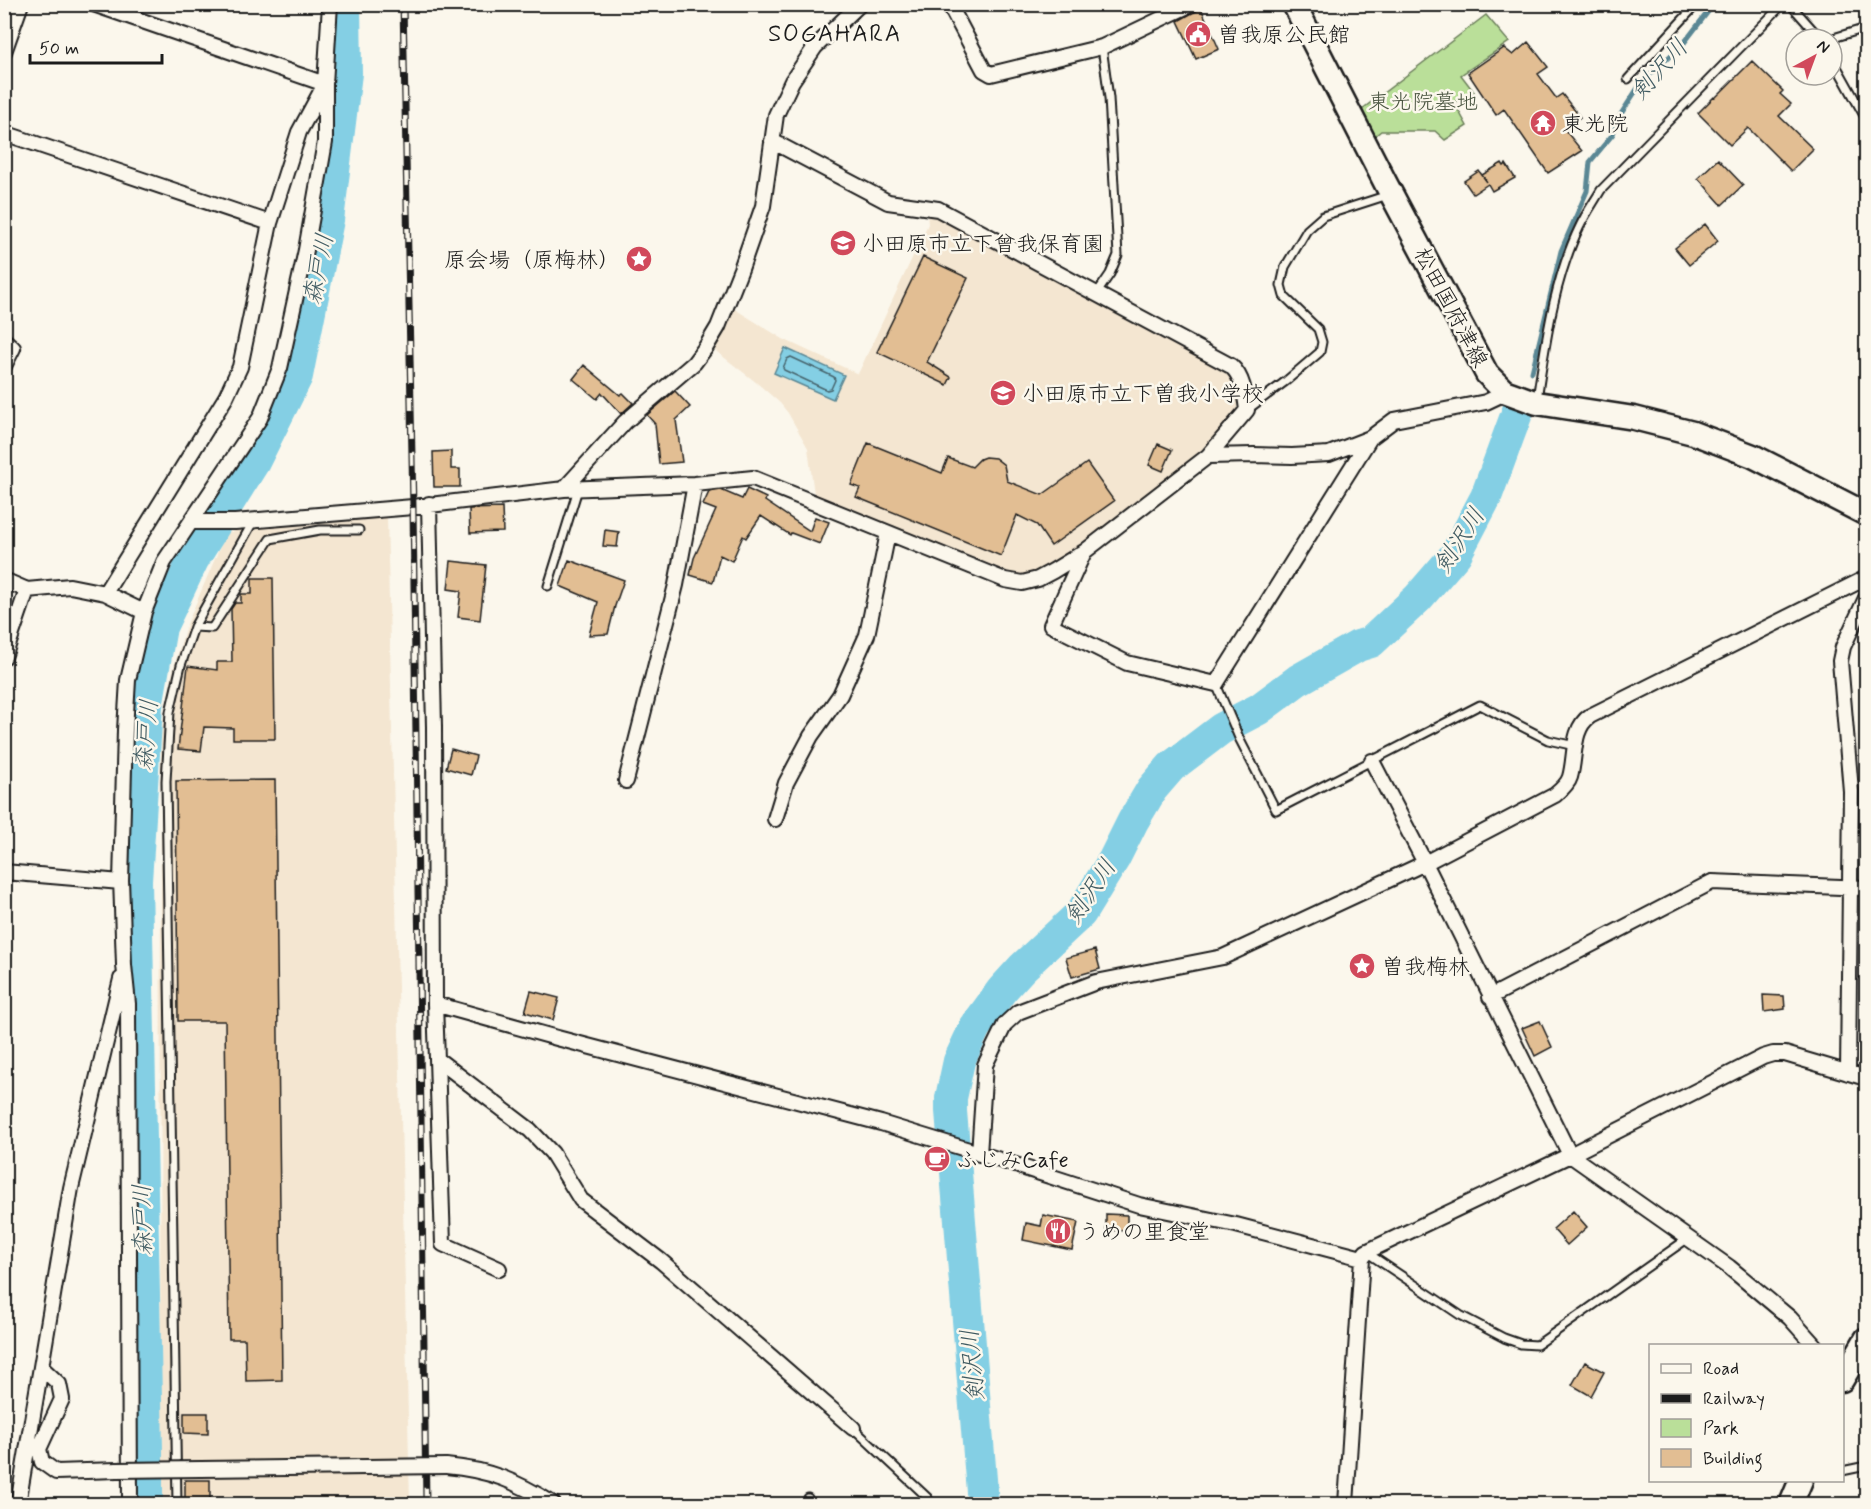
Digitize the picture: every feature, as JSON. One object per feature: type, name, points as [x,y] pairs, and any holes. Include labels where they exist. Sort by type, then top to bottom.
[{"type":"main road","name":"松田国府津線","points":[[1294,4],[1391,194],[1487,374],[1504,391],[1537,403],[1634,418],[1694,433],[1753,456],[1866,514]]},
{"type":"main road","points":[[1844,1375],[1866,1339]]},
{"type":"main road","points":[[1791,1504],[1800,1482]]},
{"type":"street","points":[[4,52],[21,4]]},
{"type":"street","points":[[93,4],[326,84]]},
{"type":"street","points":[[130,1504],[128,1004],[124,965],[121,879],[128,680],[144,612],[164,562],[260,418],[280,368],[306,250],[324,142],[330,4]]},
{"type":"street","points":[[571,489],[575,475],[625,422],[694,363],[718,327],[763,206],[776,115],[792,81],[815,47],[860,4]]},
{"type":"street","points":[[949,4],[984,70],[991,74],[1101,47],[1192,4]]},
{"type":"street","points":[[105,593],[220,407],[240,367],[270,223],[299,132],[326,84]]},
{"type":"street","points":[[4,133],[270,223]]},
{"type":"street","points":[[191,522],[235,522],[571,489],[695,484],[753,478],[1005,580],[1022,584],[1045,575],[1084,552],[1208,456],[1247,410],[1245,391],[1238,372],[1231,366],[938,209],[888,201],[772,141]]},
{"type":"street","points":[[4,340],[14,348],[4,366]]},
{"type":"street","points":[[1208,456],[1329,454],[1370,438],[1394,420],[1486,402],[1503,394],[1504,391]]},
{"type":"street","points":[[1084,552],[1051,625],[1127,663],[1216,684],[1370,438]]},
{"type":"street","points":[[626,781],[676,585],[695,484]]},
{"type":"street","points":[[429,504],[434,727],[435,1004],[442,1244],[500,1269]]},
{"type":"street","points":[[775,819],[786,783],[811,736],[840,695],[867,634],[888,533]]},
{"type":"street","points":[[974,1152],[985,1065],[1005,1024],[1018,1012],[1096,982],[1223,957],[1425,863],[1555,795],[1563,788],[1570,777],[1580,727],[1590,716],[1866,578]]},
{"type":"street","points":[[4,580],[27,590],[70,586],[105,593],[144,612]]},
{"type":"street","points":[[4,657],[27,590]]},
{"type":"street","points":[[1848,1073],[1850,773],[1840,661],[1843,647],[1866,598]]},
{"type":"street","points":[[1372,760],[1570,1155],[1728,1267],[1790,1318],[1813,1344]]},
{"type":"street","points":[[4,872],[122,882],[121,879]]},
{"type":"street","points":[[1490,998],[1712,882],[1866,888]]},
{"type":"street","points":[[18,1504],[71,1188],[124,965]]},
{"type":"street","points":[[435,1004],[569,1042],[881,1123],[1139,1205],[1364,1255],[1570,1155],[1763,1057],[1785,1053],[1866,1078]]},
{"type":"street","points":[[437,1059],[530,1130],[552,1153],[581,1200],[661,1261],[853,1428]]},
{"type":"street","points":[[1346,1504],[1364,1255]]},
{"type":"street","points":[[42,1368],[59,1384],[62,1399],[39,1449],[42,1462],[56,1472],[446,1466],[501,1476],[553,1504]]},
{"type":"lane","points":[[1628,79],[1696,4]]},
{"type":"lane","points":[[1537,403],[1553,309],[1566,264],[1580,226],[1600,190],[1783,4]]},
{"type":"lane","points":[[1790,4],[1810,27]]},
{"type":"lane","points":[[1844,35],[1866,28]]},
{"type":"lane","points":[[1097,293],[1110,274],[1118,255],[1109,98],[1101,47]]},
{"type":"lane","points":[[1844,80],[1866,119]]},
{"type":"lane","points":[[1247,410],[1320,352],[1322,342],[1318,329],[1284,296],[1281,285],[1285,267],[1307,230],[1323,216],[1391,194]]},
{"type":"lane","points":[[548,586],[571,489]]},
{"type":"lane","points":[[177,1504],[166,781],[170,712],[181,665],[194,627],[254,520]]},
{"type":"lane","points":[[194,627],[212,628],[270,539],[320,530],[359,530]]},
{"type":"lane","points":[[1216,684],[1240,740],[1276,810],[1480,705],[1548,740],[1575,746]]},
{"type":"lane","points":[[1364,1255],[1461,1315],[1504,1338],[1521,1344],[1537,1346],[1687,1239]]},
{"type":"lane","points":[[853,1428],[928,1498],[930,1504]]},
{"type":"lane","points":[[1844,1471],[1866,1466]]},
{"type":"shaded area","name":"小田原市立下曽我小学校","points":[[927,213],[1094,297],[1222,368],[1232,376],[1237,388],[1239,398],[1237,410],[1206,450],[1057,562],[1033,574],[1015,577],[814,494],[808,448],[788,413],[757,383],[712,348],[733,308],[783,339],[858,374],[928,224]]},
{"type":"shaded area","points":[[387,515],[410,1504],[160,1504],[161,733],[174,667],[185,629],[226,533],[255,527]]},
{"type":"green space","name":"東光院墓地","points":[[1486,15],[1509,42],[1461,75],[1474,92],[1454,102],[1467,126],[1445,140],[1435,131],[1381,131],[1370,140],[1357,113]]},
{"type":"water","points":[[785,348],[844,375],[833,399],[774,373]]},
{"type":"building","name":"曽我原公民館","points":[[1201,8],[1219,49],[1196,59],[1178,21]]},
{"type":"building","points":[[1528,42],[1548,67],[1538,74],[1556,98],[1562,94],[1580,117],[1564,129],[1582,151],[1548,173],[1504,109],[1496,115],[1468,73],[1504,48],[1513,55]]},
{"type":"building","points":[[1752,61],[1783,91],[1780,94],[1791,104],[1779,116],[1813,149],[1791,171],[1748,128],[1730,145],[1698,113]]},
{"type":"building","points":[[1718,159],[1743,185],[1722,205],[1698,178]]},
{"type":"building","points":[[1502,163],[1504,166],[1506,164],[1515,178],[1492,191],[1488,184],[1473,194],[1464,181],[1479,171],[1487,182],[1482,175]]},
{"type":"building","points":[[1705,224],[1718,241],[1689,265],[1675,248]]},
{"type":"building","points":[[923,257],[968,278],[927,362],[951,377],[947,385],[877,352]]},
{"type":"building","points":[[584,365],[633,403],[621,414],[602,393],[597,399],[573,379]]},
{"type":"building","points":[[675,391],[690,407],[676,420],[682,462],[659,464],[655,424],[647,415]]},
{"type":"building","points":[[868,443],[942,473],[948,458],[972,467],[985,457],[995,458],[1004,465],[1007,481],[1042,495],[1087,463],[1114,501],[1051,546],[1037,525],[1017,515],[1001,556],[856,497],[860,488],[851,485]]},
{"type":"building","points":[[1158,444],[1172,450],[1163,471],[1149,465]]},
{"type":"building","points":[[451,451],[451,469],[460,469],[460,487],[434,487],[433,452]]},
{"type":"building","points":[[747,489],[766,498],[765,501],[810,531],[815,517],[829,522],[820,544],[791,533],[790,535],[761,516],[746,538],[743,536],[732,561],[720,555],[713,582],[690,575],[694,558],[716,510],[703,505],[709,492],[721,490],[742,499]]},
{"type":"building","points":[[502,508],[503,532],[470,533],[469,509]]},
{"type":"building","points":[[605,530],[619,532],[617,547],[603,546]]},
{"type":"building","points":[[569,560],[624,580],[608,634],[589,635],[598,602],[560,586]]},
{"type":"building","points":[[451,561],[486,565],[480,620],[458,617],[461,591],[448,589]]},
{"type":"building","points":[[252,578],[273,578],[275,739],[233,739],[233,728],[204,727],[201,751],[178,749],[188,666],[217,670],[217,662],[232,662],[231,609],[235,603],[241,603],[241,594],[252,594]]},
{"type":"building","points":[[451,749],[476,756],[471,775],[446,768]]},
{"type":"building","points":[[275,780],[282,1380],[246,1381],[245,1339],[229,1339],[225,1021],[178,1021],[176,781]]},
{"type":"building","points":[[1095,950],[1100,969],[1072,977],[1066,958]]},
{"type":"building","points":[[531,991],[559,998],[553,1020],[525,1012]]},
{"type":"building","points":[[1763,995],[1784,996],[1785,1009],[1764,1012]]},
{"type":"building","points":[[1540,1021],[1552,1047],[1535,1056],[1522,1028]]},
{"type":"building","points":[[1573,1211],[1587,1227],[1567,1245],[1553,1229]]},
{"type":"building","points":[[1106,1214],[1127,1215],[1127,1231],[1106,1230]]},
{"type":"building","name":"うめの里食堂","points":[[1043,1215],[1078,1222],[1072,1250],[1023,1240],[1026,1223],[1041,1226]]},
{"type":"building","points":[[1585,1362],[1604,1372],[1591,1396],[1572,1385]]},
{"type":"building","points":[[184,1413],[208,1413],[208,1434],[184,1433]]},
{"type":"building","points":[[185,1480],[210,1480],[210,1504],[185,1504]]},
{"type":"waterway","name":"森戸川","points":[[147,1504],[136,881],[147,706],[161,627],[193,560],[254,462],[297,376],[328,220],[346,73],[345,4]]},
{"type":"waterway","name":"剣沢川","points":[[1532,372],[1561,251],[1587,191],[1590,162],[1613,134],[1619,117],[1641,83],[1684,43],[1714,4]]},
{"type":"waterway","name":"剣沢川","points":[[983,1504],[951,1111],[951,1098],[959,1061],[975,1027],[1002,990],[1022,968],[1081,913],[1114,859],[1152,789],[1171,767],[1221,729],[1259,709],[1298,680],[1358,646],[1371,642],[1418,598],[1456,554],[1486,497],[1517,413]]},
{"type":"railway","points":[[403,4],[413,507],[426,1504]]},
{"type":"place","name":"曽我原公民館","points":[[1198,34]]},
{"type":"place","name":"東光院","points":[[1543,123]]},
{"type":"place","name":"小田原市立下曾我保育園","points":[[843,243]]},
{"type":"place","name":"原会場（原梅林）","points":[[639,259]]},
{"type":"place","name":"小田原市立下曽我小学校","points":[[1003,393]]},
{"type":"place","name":"曽我梅林","points":[[1362,966]]},
{"type":"place","name":"ふじみCafe","points":[[937,1159]]},
{"type":"place","name":"うめの里食堂","points":[[1058,1231]]},
{"type":"district","name":"SOGAHARA","points":[[835,33]]}]
